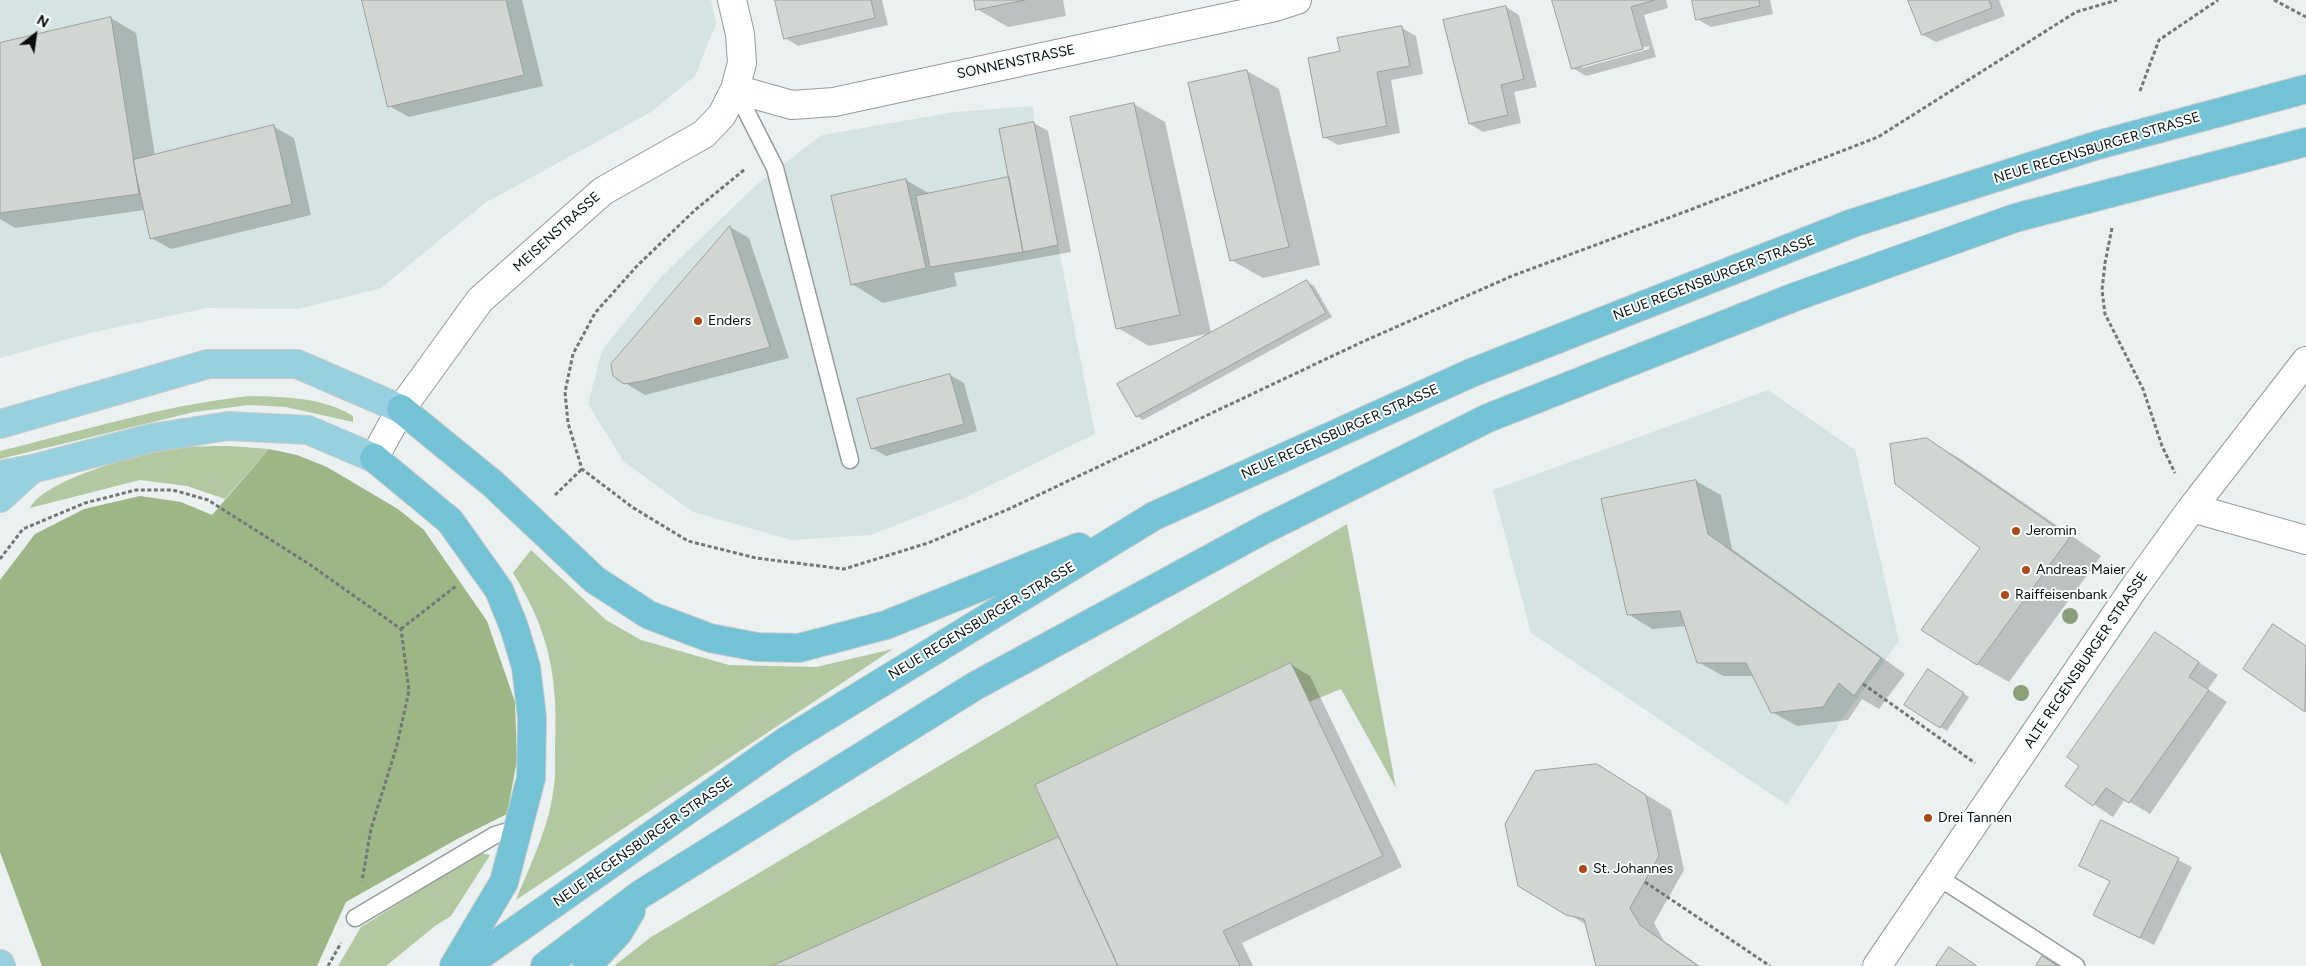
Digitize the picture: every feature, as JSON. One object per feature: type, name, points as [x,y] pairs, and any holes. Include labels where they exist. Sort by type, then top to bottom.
[{"type":"highway","name":"NEUE REGENSBURGER STRASSE","points":[[465,966],[786,742],[1154,516],[1471,373],[1853,223],[2098,145],[2306,89]]},
{"type":"highway","points":[[545,966],[641,894],[975,686],[1263,530],[1488,418],[1792,298],[2015,218],[2306,142]]},
{"type":"highway","points":[[401,409],[493,484],[594,580],[649,615],[710,638],[757,647],[799,648],[886,626],[1154,516]]},
{"type":"highway","points":[[374,458],[450,521],[499,590],[514,627],[526,666],[532,717],[531,778],[504,882],[454,966]]},
{"type":"highway","points":[[587,966],[618,932],[641,894]]},
{"type":"main road","points":[[0,424],[208,364],[297,364],[401,409]]},
{"type":"main road","points":[[0,475],[32,469],[152,438],[228,426],[308,430],[374,458]]},
{"type":"main road","points":[[0,498],[32,469]]},
{"type":"street","name":"MEISENSTRASSE","points":[[374,458],[401,409],[480,300],[603,191],[704,134],[722,115],[735,89],[742,63],[740,34],[732,0]]},
{"type":"street","name":"SONNENSTRASSE","points":[[735,89],[792,105],[834,102],[1282,2]]},
{"type":"street","name":"ALTE REGENSBURGER STRASSE","points":[[1878,966],[2134,588],[2192,508],[2306,361]]},
{"type":"street","points":[[2192,508],[2306,540]]},
{"type":"lane","points":[[735,89],[775,168],[850,460]]},
{"type":"lane","points":[[355,918],[495,834],[518,828]]},
{"type":"lane","points":[[1938,877],[2076,966]]},
{"type":"path","points":[[768,153],[757,159],[695,210],[636,267],[595,313],[573,354],[565,392],[568,424],[582,469],[632,507],[688,541],[756,558],[844,568],[928,543],[1011,508],[1362,342],[1512,276],[1878,137],[2076,12],[2117,0]]},
{"type":"path","points":[[2140,91],[2159,40],[2218,0]]},
{"type":"path","points":[[2274,0],[2306,17]]},
{"type":"path","points":[[2113,223],[2104,263],[2102,290],[2105,314],[2143,388],[2162,446],[2192,508]]},
{"type":"path","points":[[555,496],[582,469]]},
{"type":"path","points":[[0,560],[23,529],[85,503],[136,490],[173,490],[208,500],[309,564],[401,629],[408,691],[397,745],[371,830],[355,918],[328,966]]},
{"type":"path","points":[[401,629],[461,582]]},
{"type":"path","points":[[1863,684],[2003,782]]},
{"type":"path","points":[[1645,882],[1770,966]]},
{"type":"shaded area","points":[[0,0],[711,0],[716,23],[695,76],[651,112],[485,203],[381,288],[298,309],[207,308],[90,333],[0,358]]},
{"type":"shaded area","points":[[1033,106],[1034,122],[1095,434],[962,499],[871,535],[791,540],[693,512],[624,462],[588,404],[602,350],[660,278],[756,185],[822,135],[955,112]]},
{"type":"shaded area","points":[[1768,390],[1855,450],[1899,641],[1843,718],[1787,805],[1531,633],[1493,490]]},
{"type":"green space","points":[[249,396],[303,399],[329,405],[353,416],[353,422],[286,407],[249,405],[194,412],[0,459],[0,451],[92,427],[154,412]]},
{"type":"green space","points":[[230,446],[269,449],[225,499],[187,486],[140,480],[30,508],[40,497],[56,486],[77,476],[127,459],[172,449]]},
{"type":"green space","points":[[269,449],[297,455],[327,467],[398,509],[424,530],[487,621],[515,702],[517,760],[507,814],[459,838],[346,902],[317,966],[42,966],[0,852],[0,580],[35,534],[84,509],[140,496],[181,502],[212,515]]},
{"type":"green space","points":[[1347,524],[1396,788],[1341,689],[1309,702],[1290,663],[1035,785],[1059,837],[772,966],[614,966],[651,937]]},
{"type":"green space","points":[[531,550],[606,620],[641,640],[729,665],[816,667],[893,649],[516,900],[538,847],[547,819],[555,776],[555,699],[549,657],[536,616],[513,573]]},
{"type":"green space","points":[[480,853],[490,855],[451,916],[435,926],[386,966],[338,966],[361,927]]},
{"type":"building","points":[[362,0],[506,0],[524,75],[388,107]]},
{"type":"building","points":[[775,0],[871,0],[875,18],[784,39]]},
{"type":"building","points":[[974,0],[1025,0],[976,10]]},
{"type":"building","points":[[1552,0],[1655,0],[1631,7],[1643,49],[1572,69]]},
{"type":"building","points":[[1692,0],[1759,0],[1760,6],[1696,20]]},
{"type":"building","points":[[1908,0],[1989,0],[1992,8],[1922,35]]},
{"type":"building","points":[[1506,6],[1524,79],[1501,85],[1508,115],[1469,124],[1443,20]]},
{"type":"building","points":[[111,17],[139,194],[0,213],[0,43]]},
{"type":"building","points":[[1402,26],[1410,66],[1377,72],[1387,126],[1323,138],[1308,58],[1340,51],[1337,38]]},
{"type":"building","points":[[1247,70],[1289,247],[1230,261],[1188,83]]},
{"type":"building","points":[[1134,103],[1180,315],[1116,329],[1070,117]]},
{"type":"building","points":[[1034,122],[1058,245],[1023,252],[999,129]]},
{"type":"building","points":[[274,125],[292,204],[150,239],[133,160]]},
{"type":"building","points":[[1009,177],[1023,252],[930,267],[916,196]]},
{"type":"building","points":[[906,179],[926,268],[851,285],[831,196]]},
{"type":"building","points":[[730,226],[770,347],[643,381],[624,384],[613,376],[611,364]]},
{"type":"building","points":[[1307,280],[1326,313],[1136,417],[1117,384]]},
{"type":"building","points":[[950,374],[964,424],[871,449],[857,399]]},
{"type":"building","points":[[1927,438],[2070,537],[1977,665],[1921,630],[1980,548],[1895,484],[1890,444]]},
{"type":"building","points":[[1696,480],[1708,534],[1881,658],[1854,696],[1839,683],[1823,707],[1771,713],[1746,663],[1697,663],[1680,611],[1627,615],[1601,499]]},
{"type":"building","points":[[2273,624],[2306,646],[2305,712],[2243,669]]},
{"type":"building","points":[[2155,632],[2199,662],[2189,677],[2209,690],[2129,803],[2106,788],[2093,806],[2065,786],[2079,766],[2067,757]]},
{"type":"building","points":[[1291,663],[1383,856],[1223,931],[1240,966],[1118,966],[1035,785]]},
{"type":"building","points":[[1928,669],[1964,693],[1940,728],[1904,705]]},
{"type":"building","name":"St. Johannes","points":[[1597,764],[1646,795],[1659,856],[1630,908],[1640,925],[1698,966],[1596,966],[1584,919],[1566,915],[1518,886],[1505,824],[1535,771]]},
{"type":"building","points":[[2101,820],[2179,858],[2140,938],[2093,915],[2110,881],[2079,866]]},
{"type":"building","points":[[1059,837],[1118,966],[772,966]]},
{"type":"building","points":[[1949,947],[1977,966],[1936,966]]},
{"type":"building","points":[[2042,956],[2058,966],[2036,966]]},
{"type":"place","name":"Enders","points":[[698,321]]},
{"type":"place","name":"Jeromin","points":[[2016,531]]},
{"type":"place","name":"Andreas Maier","points":[[2026,570]]},
{"type":"place","name":"Raiffeisenbank","points":[[2005,595]]},
{"type":"place","name":"Drei Tannen","points":[[1928,818]]},
{"type":"place","name":"St. Johannes","points":[[1583,869]]}]
